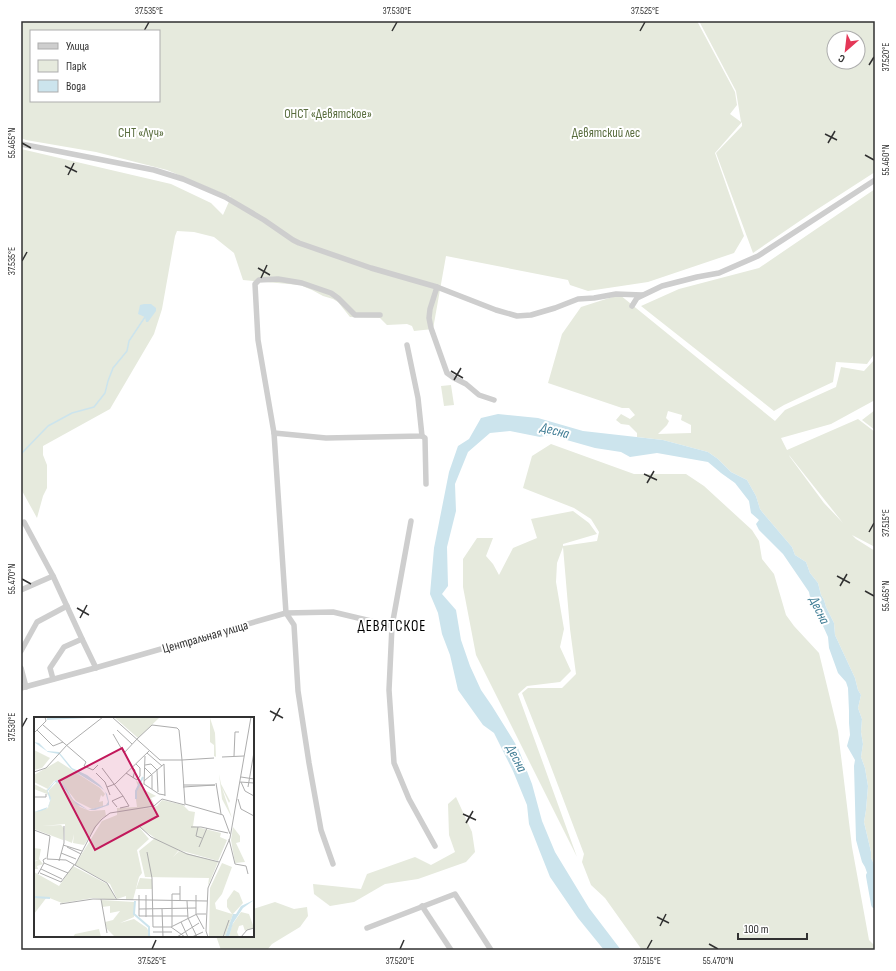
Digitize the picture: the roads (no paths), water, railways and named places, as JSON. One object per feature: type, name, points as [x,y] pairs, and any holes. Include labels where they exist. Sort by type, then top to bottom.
[{"type":"street","points":[[21,144],[154,170],[183,179],[225,197],[264,220],[296,242],[370,268],[437,287],[517,316],[531,315],[578,299],[616,294],[635,296],[642,295],[650,293],[662,286],[719,273],[758,256],[875,180]]},
{"type":"street","points":[[333,864],[321,830],[309,763],[298,692],[294,625],[286,613],[274,434],[258,340],[255,284],[259,280],[278,279],[302,283],[331,293],[355,315],[380,315]]},
{"type":"street","points":[[437,287],[430,309],[429,318],[431,328],[447,373],[466,384],[479,395],[494,400]]},
{"type":"street","points":[[632,306],[637,298],[642,295]]},
{"type":"street","points":[[407,345],[418,398],[422,436],[426,438],[426,484]]},
{"type":"street","points":[[274,434],[326,438],[422,436]]},
{"type":"street","points":[[411,521],[392,626],[389,690],[394,763],[409,799],[435,846]]},
{"type":"street","points":[[22,522],[53,576],[96,668]]},
{"type":"street","points":[[21,590],[53,576]]},
{"type":"street","points":[[21,651],[37,622],[66,606]]},
{"type":"street","name":"Центральная улица","points":[[23,688],[286,613],[333,612],[392,626]]},
{"type":"street","points":[[53,679],[50,668],[64,647],[82,639]]},
{"type":"street","points":[[21,668],[23,688]]},
{"type":"street","points":[[367,928],[455,894],[491,950]]},
{"type":"street","points":[[422,906],[451,950]]},
{"type":"water","points":[[151,304],[156,308],[156,311],[148,322],[146,322],[145,317],[138,314],[140,305]]},
{"type":"water","points":[[498,414],[538,418],[583,431],[663,440],[708,452],[718,459],[731,472],[747,480],[756,496],[760,509],[792,547],[795,555],[806,562],[810,573],[818,583],[821,595],[834,623],[835,635],[855,678],[861,695],[858,708],[862,719],[861,732],[863,744],[861,757],[865,768],[868,786],[864,822],[871,858],[875,866],[875,896],[862,862],[856,840],[855,760],[847,746],[850,735],[848,688],[846,682],[838,673],[829,648],[828,637],[809,592],[783,554],[759,530],[756,524],[759,520],[751,513],[749,501],[735,483],[708,462],[657,453],[630,457],[621,452],[595,448],[549,435],[540,437],[510,431],[490,433],[468,452],[455,484],[456,511],[447,547],[448,586],[442,594],[456,610],[461,640],[470,666],[481,690],[518,748],[532,784],[542,821],[555,852],[589,908],[621,950],[604,950],[578,918],[550,877],[529,824],[527,805],[513,771],[494,733],[483,725],[458,690],[450,655],[442,634],[438,613],[430,594],[434,548],[449,472],[458,446],[469,439],[481,418]]},
{"type":"waterway","points":[[21,454],[48,426],[72,413],[94,407],[105,393],[113,368],[127,351],[129,341],[145,317]]},
{"type":"waterway","name":"Десна","points":[[870,876],[875,904]]},
{"type":"district","name":"ДЕВЯТСКОЕ","points":[[392,626]]},
{"type":"park label","name":"ОНСТ «Девятское»","points":[[328,113]]},
{"type":"park label","name":"СНТ «Луч»","points":[[141,132]]},
{"type":"park label","name":"Девятский лес","points":[[606,132]]}]
